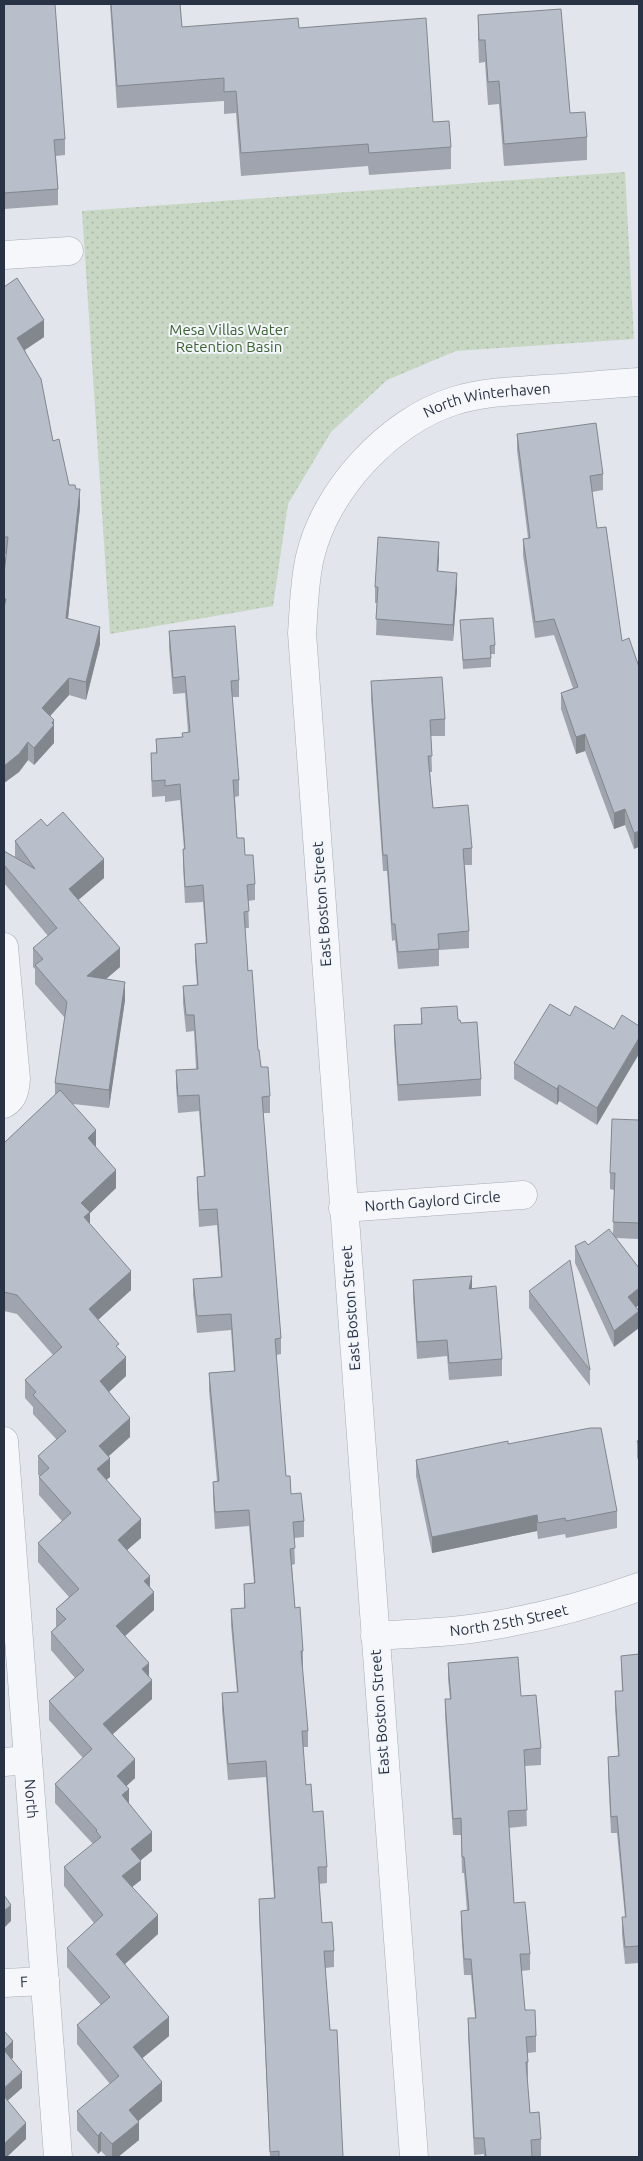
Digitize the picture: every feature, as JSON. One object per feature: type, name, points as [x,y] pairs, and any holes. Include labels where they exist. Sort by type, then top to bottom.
[{"type":"street","points":[[4,256],[69,251]]},
{"type":"street","name":"North Winterhaven","points":[[355,471],[402,428],[428,412],[454,401],[484,394],[513,391],[639,382]]},
{"type":"street","name":"East Boston Street","points":[[355,471],[332,505],[321,526],[310,556],[305,586],[302,633],[414,2157]]},
{"type":"street","points":[[4,947],[16,1079],[16,1091],[7,1102]]},
{"type":"street","name":"North Gaylord Circle","points":[[343,1208],[523,1195]]},
{"type":"street","name":"North","points":[[4,1441],[16,1761],[45,1981],[58,2157]]},
{"type":"street","name":"North 25th Street","points":[[375,1636],[506,1624],[585,1605],[639,1587]]},
{"type":"street","name":"F","points":[[4,1983],[45,1981]]},
{"type":"green space","name":"Mesa Villas Water Retention Basin","points":[[625,172],[634,339],[456,351],[387,380],[331,432],[288,504],[273,606],[110,634],[82,211]]},
{"type":"building","points":[[4,4],[55,4],[65,139],[54,140],[58,189],[4,193]]},
{"type":"building","points":[[111,4],[180,4],[182,27],[298,18],[299,28],[426,18],[433,122],[449,121],[451,147],[369,153],[368,144],[241,153],[236,91],[224,92],[224,78],[117,86]]},
{"type":"building","points":[[561,9],[570,113],[585,112],[587,137],[504,144],[499,81],[488,82],[485,40],[479,40],[478,15]]},
{"type":"building","points":[[17,278],[44,320],[17,338],[41,379],[53,441],[59,439],[69,485],[75,485],[76,489],[80,489],[66,618],[100,627],[86,682],[69,678],[42,708],[54,720],[52,723],[54,725],[34,748],[28,742],[19,754],[4,766],[4,607],[6,599],[4,599],[4,574],[8,537],[4,537],[4,287]]},
{"type":"building","points":[[596,423],[603,474],[590,476],[597,528],[606,527],[622,641],[629,638],[639,667],[639,831],[634,833],[625,809],[614,813],[585,734],[576,737],[561,693],[578,687],[554,619],[535,622],[523,539],[530,538],[517,434]]},
{"type":"building","points":[[378,537],[439,542],[437,571],[457,573],[453,625],[376,619],[378,587],[375,587]]},
{"type":"building","points":[[493,618],[495,645],[490,646],[491,658],[463,660],[460,620]]},
{"type":"building","points":[[235,626],[239,680],[231,681],[239,780],[233,780],[237,838],[244,838],[245,855],[253,855],[255,884],[247,885],[249,911],[244,912],[248,971],[252,970],[261,1067],[268,1067],[270,1096],[262,1097],[281,1338],[275,1339],[286,1476],[290,1476],[291,1494],[301,1493],[304,1521],[293,1522],[295,1548],[290,1549],[295,1608],[300,1607],[303,1651],[301,1651],[308,1731],[302,1731],[306,1785],[311,1784],[313,1812],[323,1811],[327,1867],[318,1867],[322,1923],[332,1922],[334,1951],[324,1951],[330,2030],[337,2030],[343,2157],[279,2157],[279,2151],[270,2152],[259,1899],[275,1898],[266,1761],[228,1764],[222,1693],[238,1692],[231,1609],[245,1608],[244,1584],[255,1583],[249,1510],[215,1512],[213,1482],[219,1481],[209,1373],[235,1371],[231,1314],[197,1316],[193,1279],[222,1277],[217,1209],[199,1210],[197,1177],[205,1176],[199,1095],[178,1096],[176,1070],[198,1069],[194,1015],[186,1015],[183,986],[198,985],[195,944],[207,943],[203,885],[185,887],[183,849],[185,849],[180,784],[165,786],[165,780],[152,781],[151,753],[157,753],[156,739],[183,737],[182,733],[190,732],[185,676],[173,678],[169,631]]},
{"type":"building","points":[[442,677],[445,719],[430,720],[432,756],[428,756],[433,808],[468,805],[472,848],[463,849],[469,931],[438,934],[439,949],[398,952],[395,924],[392,924],[387,855],[383,855],[371,681]]},
{"type":"building","points":[[63,812],[104,859],[69,889],[120,948],[87,976],[125,982],[109,1090],[55,1083],[67,1002],[35,965],[43,959],[33,948],[57,928],[4,865],[4,851],[35,869],[15,841],[41,819],[47,826]]},
{"type":"building","points":[[550,1004],[570,1016],[575,1006],[614,1029],[622,1015],[639,1026],[639,1038],[597,1108],[559,1085],[557,1089],[514,1063]]},
{"type":"building","points":[[457,1006],[458,1020],[461,1023],[477,1022],[481,1079],[398,1085],[394,1025],[422,1024],[421,1008]]},
{"type":"building","points":[[60,1090],[96,1130],[88,1138],[116,1170],[81,1203],[90,1212],[84,1217],[131,1271],[89,1309],[119,1344],[116,1346],[126,1357],[100,1381],[130,1418],[99,1446],[110,1458],[97,1469],[141,1519],[118,1540],[150,1576],[144,1581],[154,1592],[116,1626],[149,1663],[142,1669],[152,1680],[103,1724],[135,1759],[117,1776],[129,1789],[122,1795],[152,1832],[131,1849],[141,1861],[122,1876],[158,1915],[116,1954],[169,2017],[133,2047],[162,2082],[129,2110],[139,2122],[112,2144],[101,2132],[98,2136],[77,2111],[119,2076],[77,2025],[110,1997],[67,1948],[103,1915],[64,1867],[101,1837],[97,1830],[55,1784],[92,1749],[49,1701],[84,1670],[51,1632],[66,1619],[56,1609],[79,1589],[38,1543],[71,1513],[39,1477],[49,1468],[38,1456],[66,1431],[33,1395],[36,1392],[25,1380],[62,1347],[17,1295],[4,1292],[4,1143]]},
{"type":"building","points":[[612,1119],[639,1120],[639,1223],[613,1222],[615,1173],[610,1173]]},
{"type":"building","points":[[609,1229],[639,1268],[639,1288],[628,1297],[639,1311],[614,1331],[575,1246],[585,1241],[588,1245]]},
{"type":"building","points":[[570,1260],[590,1370],[529,1291]]},
{"type":"building","points":[[472,1276],[469,1289],[496,1286],[502,1359],[449,1363],[447,1340],[417,1342],[413,1280]]},
{"type":"building","points":[[590,1428],[601,1428],[617,1511],[566,1521],[565,1518],[538,1523],[537,1515],[432,1537],[416,1460],[508,1441],[508,1444]]},
{"type":"building","points":[[639,1654],[639,1946],[625,1947],[622,1917],[626,1917],[617,1816],[611,1817],[608,1757],[619,1756],[615,1691],[623,1691],[621,1656]]},
{"type":"building","points":[[518,1657],[521,1696],[536,1695],[541,1748],[524,1750],[527,1810],[508,1811],[514,1903],[525,1902],[530,1954],[520,1954],[525,2010],[535,2010],[536,2036],[526,2037],[530,2113],[539,2112],[541,2139],[531,2140],[532,2157],[486,2157],[484,2138],[474,2138],[468,2018],[476,2018],[471,1959],[464,1959],[461,1911],[469,1910],[464,1857],[462,1857],[461,1818],[453,1819],[445,1699],[451,1699],[448,1663]]},
{"type":"building","points":[[4,1895],[11,1905],[4,1911]]},
{"type":"building","points":[[4,2031],[13,2041],[4,2050]]},
{"type":"building","points":[[4,2050],[22,2072],[4,2088]]},
{"type":"building","points":[[4,2096],[26,2123],[4,2144]]}]
